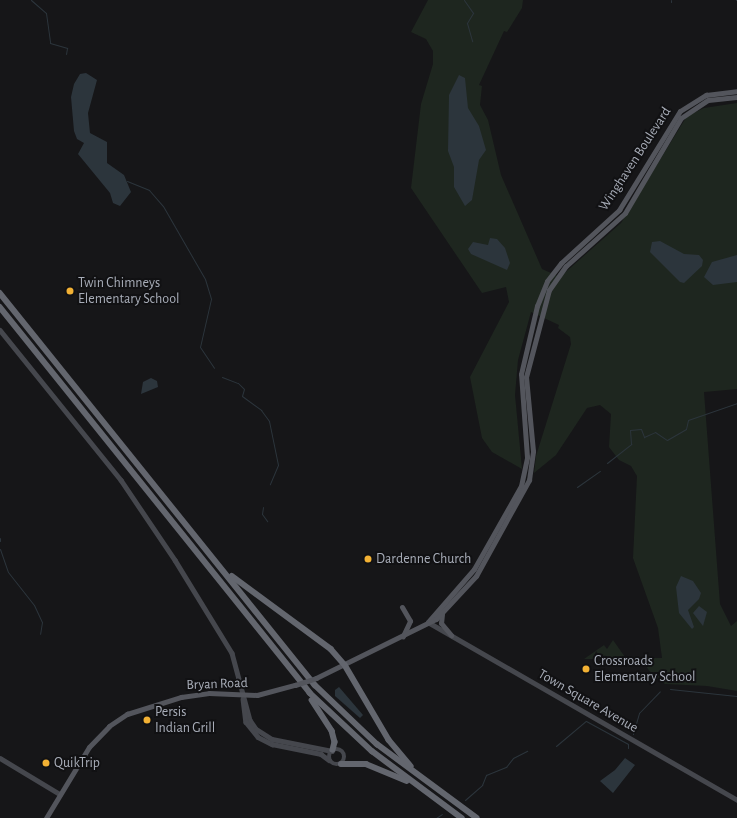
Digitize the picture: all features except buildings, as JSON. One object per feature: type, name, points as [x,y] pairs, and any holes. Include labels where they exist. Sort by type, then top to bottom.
[{"type":"highway","points":[[0,293],[328,700],[369,737],[477,818]]},
{"type":"highway","points":[[0,307],[291,671],[330,725],[335,738],[332,750]]},
{"type":"highway","points":[[214,560],[243,587],[326,644],[345,665],[394,746],[422,778]]},
{"type":"highway","points":[[291,671],[349,732],[462,818]]},
{"type":"highway","points":[[341,764],[357,763],[373,766],[424,790]]},
{"type":"main road","name":"Winghaven Boulevard","points":[[428,622],[474,569],[521,486],[527,457],[521,374],[537,306],[547,281],[561,262],[619,210],[680,111],[706,94],[737,91]]},
{"type":"main road","name":"Winghaven Boulevard","points":[[428,622],[442,614],[480,571],[529,480],[533,451],[526,377],[542,309],[553,282],[566,266],[624,213],[681,118],[708,100],[737,97]]},
{"type":"main road","points":[[0,330],[121,480],[172,555],[232,653],[252,723],[264,736],[298,746],[344,753],[341,764],[334,764],[321,754],[272,744],[258,738],[246,722],[243,695]]},
{"type":"main road","points":[[402,607],[410,621],[402,637]]},
{"type":"main road","points":[[442,614],[441,623],[450,635]]},
{"type":"main road","name":"Town Square Avenue","points":[[428,622],[737,800]]},
{"type":"main road","name":"Bryan Road","points":[[46,818],[91,744],[127,714],[156,702],[193,694],[243,695],[269,693],[316,678],[402,637],[428,622]]},
{"type":"main road","points":[[329,760],[332,750]]},
{"type":"main road","points":[[0,758],[60,794]]},
{"type":"shaded area","points":[[428,0],[523,0],[522,8],[507,32],[504,31],[479,85],[482,86],[480,105],[488,120],[501,175],[542,269],[560,277],[621,223],[687,116],[704,108],[737,103],[737,389],[704,392],[720,604],[731,626],[737,621],[737,691],[707,686],[665,684],[652,675],[646,666],[646,658],[662,658],[658,628],[633,558],[637,476],[631,466],[619,460],[609,447],[611,414],[600,405],[587,408],[556,455],[534,473],[536,456],[571,344],[570,337],[558,328],[559,325],[531,312],[518,360],[515,395],[522,469],[492,452],[482,438],[470,377],[509,302],[506,287],[482,293],[411,188],[421,104],[433,64],[433,51],[426,39],[411,32]]},
{"type":"shaded area","points":[[86,73],[97,80],[88,113],[90,133],[107,142],[107,163],[124,175],[131,192],[120,206],[113,203],[110,193],[78,154],[84,143],[77,139],[74,131],[71,97],[74,84],[80,74]]},
{"type":"shaded area","points":[[459,75],[465,78],[468,108],[479,126],[486,150],[479,160],[472,200],[465,206],[454,187],[454,167],[448,151],[449,95]]},
{"type":"shaded area","points":[[490,238],[497,239],[505,248],[510,263],[507,270],[471,254],[468,249],[473,242],[488,245]]},
{"type":"shaded area","points":[[660,241],[684,254],[699,255],[703,260],[702,266],[684,283],[680,282],[650,252],[652,242]]},
{"type":"shaded area","points":[[737,255],[737,282],[713,285],[704,277],[712,262]]},
{"type":"shaded area","points":[[151,378],[157,381],[158,387],[141,394],[143,382]]},
{"type":"shaded area","points":[[681,576],[693,581],[701,593],[699,599],[688,610],[694,627],[692,629],[679,613],[676,587]]},
{"type":"shaded area","points":[[699,606],[707,612],[703,626],[693,613]]},
{"type":"shaded area","points":[[613,640],[625,657],[622,660],[616,662],[613,658],[605,663],[596,651],[593,659],[584,659],[604,645],[607,649]]},
{"type":"shaded area","points":[[339,687],[363,715],[360,718],[335,696],[335,690]]},
{"type":"shaded area","points":[[625,758],[635,765],[613,793],[600,781],[615,770]]},
{"type":"waterway","points":[[31,0],[46,13],[50,43],[67,48],[66,54]]},
{"type":"waterway","points":[[464,0],[473,13],[467,23],[472,41]]},
{"type":"waterway","points":[[127,181],[149,190],[163,206],[205,279],[211,299],[200,347],[214,368]]},
{"type":"waterway","points":[[222,377],[238,383],[244,389],[242,396],[261,410],[269,421],[278,465],[270,484]]},
{"type":"waterway","points":[[607,463],[631,444],[630,430],[641,429],[644,437],[655,432],[667,440],[686,429],[688,420],[737,403]]},
{"type":"waterway","points":[[577,487],[600,471]]},
{"type":"waterway","points":[[263,507],[262,514],[267,521]]},
{"type":"waterway","points":[[0,549],[8,572],[34,605],[42,622],[40,634]]},
{"type":"waterway","points":[[670,689],[737,696]]},
{"type":"waterway","points":[[633,734],[639,713],[660,691]]},
{"type":"waterway","points":[[556,746],[586,721],[628,744],[628,748]]},
{"type":"waterway","points":[[465,800],[482,785],[486,775],[506,767],[513,758],[527,751]]},
{"type":"waterway","points":[[436,818],[442,814]]},
{"type":"place","name":"Twin Chimneys Elementary School","points":[[70,291]]},
{"type":"place","name":"Dardenne Church","points":[[368,559]]},
{"type":"place","name":"Crossroads Elementary School","points":[[586,669]]},
{"type":"place","name":"Persis Indian Grill","points":[[147,720]]},
{"type":"place","name":"QuikTrip","points":[[46,763]]}]
